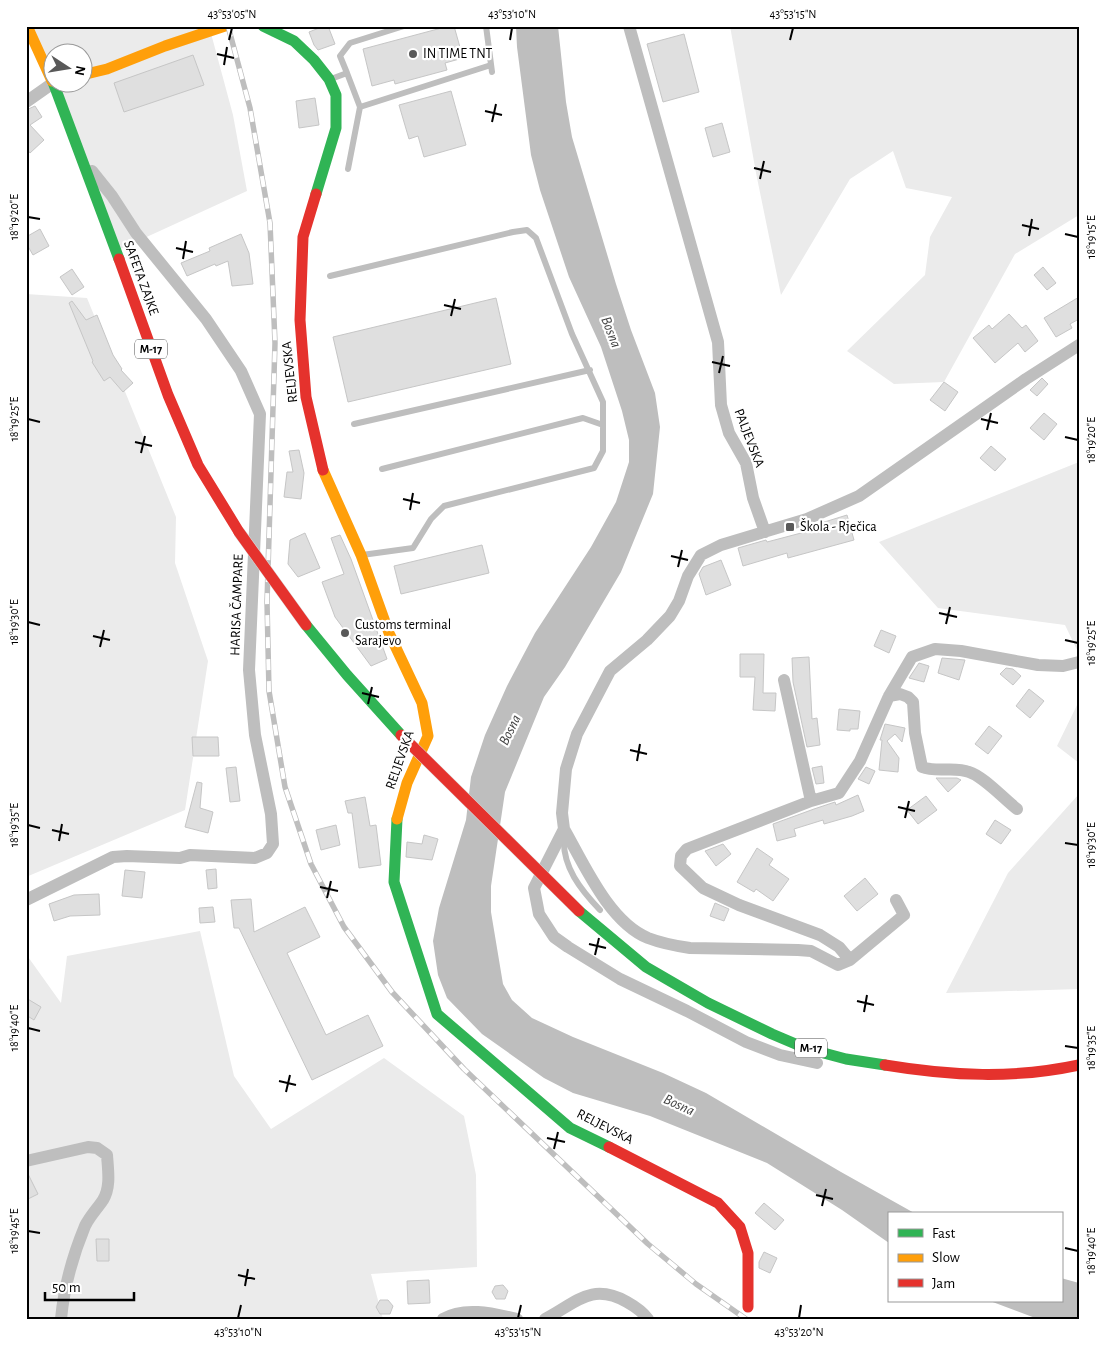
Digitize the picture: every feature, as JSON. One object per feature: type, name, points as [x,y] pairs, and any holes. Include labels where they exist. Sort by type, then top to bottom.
[{"type":"main road","name":"SAFETA ZAJKE","points":[[27,26],[42,58]]},
{"type":"main road","points":[[92,73],[107,69],[165,46],[225,26]]},
{"type":"main road","name":"RELJEVSKA","points":[[264,26],[294,41],[314,60],[330,79],[336,95],[336,128],[303,237],[300,320],[306,396],[322,468],[361,555],[389,633],[422,703],[428,736],[406,783],[397,821],[394,882],[437,1014],[570,1128],[641,1162],[718,1203],[740,1227],[748,1253],[748,1307]]},
{"type":"main road","name":"SAFETA ZAJKE","points":[[57,92],[168,395],[198,464],[239,532],[306,624],[347,675],[402,735],[579,910],[609,938],[647,968],[695,996],[750,1025],[837,1057],[926,1072],[980,1076],[1023,1074],[1059,1070],[1079,1065]]},
{"type":"street","name":"PALJEVSKA","points":[[629,26],[718,342],[722,406],[729,433],[746,464],[753,498],[765,532]]},
{"type":"street","points":[[26,102],[42,90]]},
{"type":"street","name":"HARISA ČAMPARE","points":[[26,900],[113,857],[180,858],[190,855],[255,858],[267,853],[273,844],[271,814],[255,735],[249,670],[260,414],[241,372],[206,319],[136,233],[112,196],[83,159]]},
{"type":"street","points":[[896,900],[904,915],[850,960],[838,965],[811,951],[690,948],[647,938],[625,922],[603,898],[564,829],[562,813],[566,769],[577,734],[610,670],[647,640],[670,616],[679,600],[688,576],[701,555],[721,545],[807,519],[859,496],[1026,378],[1079,345]]},
{"type":"street","points":[[850,960],[839,947],[820,935],[739,905],[703,888],[680,866],[681,856],[687,849],[811,801],[839,793],[860,761],[889,696],[912,657],[935,649],[960,651],[1038,665],[1064,666],[1079,662]]},
{"type":"street","points":[[784,680],[811,801]]},
{"type":"street","points":[[889,696],[900,694],[908,696],[913,702],[915,733],[922,767],[928,770],[956,769],[970,772],[982,778],[1000,796],[1017,809]]},
{"type":"street","points":[[564,829],[534,888],[539,914],[554,936],[568,947],[620,979],[746,1042],[780,1056],[817,1063]]},
{"type":"street","points":[[26,1161],[88,1147],[97,1148],[108,1155],[108,1183],[106,1192],[103,1200],[86,1224],[75,1255],[67,1280],[61,1319]]},
{"type":"street","points":[[544,1319],[582,1298],[598,1293],[608,1293],[641,1310],[648,1319]]},
{"type":"street","points":[[443,1319],[456,1314],[480,1312],[518,1319]]},
{"type":"lane","points":[[348,169],[360,107],[340,56],[350,43],[404,26]]},
{"type":"lane","points":[[486,26],[492,72]]},
{"type":"lane","points":[[360,107],[491,65]]},
{"type":"lane","points":[[330,79],[347,73]]},
{"type":"lane","points":[[330,276],[527,230],[536,238],[572,334],[603,402],[603,452],[594,468],[444,506],[432,519],[413,548],[361,555]]},
{"type":"lane","points":[[354,424],[590,370]]},
{"type":"lane","points":[[382,469],[583,418],[603,425]]},
{"type":"lane","points":[[564,829],[563,844],[569,866],[581,890],[600,910]]},
{"type":"shaded area","points":[[26,26],[209,26],[233,115],[247,191],[116,251],[56,92],[92,92],[92,42],[42,42],[42,60]]},
{"type":"shaded area","points":[[730,26],[1079,26],[1079,215],[1015,254],[944,382],[894,384],[847,351],[925,275],[930,237],[952,197],[906,188],[893,151],[850,179],[781,295],[756,173]]},
{"type":"shaded area","points":[[26,294],[87,298],[176,517],[175,563],[208,661],[185,810],[26,877]]},
{"type":"shaded area","points":[[1079,462],[1079,654],[1065,625],[938,608],[879,542]]},
{"type":"shaded area","points":[[1079,701],[1079,763],[1057,746]]},
{"type":"shaded area","points":[[1079,794],[1079,989],[946,993],[1008,873]]},
{"type":"shaded area","points":[[200,931],[234,1076],[271,1129],[384,1058],[464,1116],[476,1175],[477,1267],[371,1274],[383,1319],[26,1319],[26,954],[61,1003],[67,956]]},
{"type":"water","name":"Bosna","points":[[516,26],[558,26],[566,102],[572,137],[616,284],[655,393],[660,427],[653,494],[621,572],[565,667],[544,697],[505,792],[491,886],[491,912],[503,984],[512,1000],[532,1018],[706,1093],[912,1212],[888,1212],[888,1242],[842,1210],[767,1163],[650,1116],[573,1093],[544,1078],[482,1034],[447,998],[438,975],[433,941],[439,908],[466,820],[471,777],[485,735],[507,686],[535,633],[591,547],[616,502],[629,462],[629,440],[622,411],[601,347],[569,277],[540,190],[531,155]]},
{"type":"water","points":[[1062,1278],[1079,1283],[1079,1319],[1038,1319],[993,1302],[1062,1302]]},
{"type":"building","points":[[328,26],[335,44],[318,50],[309,32]]},
{"type":"building","name":"IN TIME TNT","points":[[454,26],[463,58],[445,63],[447,70],[395,84],[394,80],[372,86],[363,49]]},
{"type":"building","points":[[684,34],[699,92],[663,102],[647,44]]},
{"type":"building","points":[[193,55],[204,85],[124,112],[114,83]]},
{"type":"building","points":[[451,91],[466,145],[424,157],[418,136],[409,139],[399,105]]},
{"type":"building","points":[[315,98],[319,125],[299,128],[296,101]]},
{"type":"building","points":[[35,106],[42,117],[30,125],[44,140],[30,153],[26,148],[26,110]]},
{"type":"building","points":[[722,123],[730,152],[713,157],[705,128]]},
{"type":"building","points":[[40,229],[49,246],[33,255],[26,243],[26,237]]},
{"type":"building","points":[[241,234],[249,253],[253,284],[232,286],[228,261],[216,266],[215,264],[187,276],[181,263],[210,251],[209,248]]},
{"type":"building","points":[[1043,267],[1056,283],[1047,290],[1034,275]]},
{"type":"building","points":[[72,269],[84,287],[72,295],[60,277]]},
{"type":"building","points":[[1079,297],[1079,319],[1070,324],[1072,328],[1056,337],[1044,318]]},
{"type":"building","points":[[496,298],[511,364],[348,402],[333,337]]},
{"type":"building","points":[[72,301],[86,320],[97,315],[113,355],[121,370],[133,383],[123,392],[110,377],[104,381],[92,362],[69,303]]},
{"type":"building","points":[[1009,314],[1022,328],[1026,325],[1038,341],[1025,352],[1018,343],[995,363],[973,338],[989,325],[992,329]]},
{"type":"building","points":[[1042,378],[1048,384],[1037,396],[1030,390]]},
{"type":"building","points":[[944,382],[958,392],[945,411],[930,400]]},
{"type":"building","points":[[1044,413],[1057,424],[1044,440],[1030,428]]},
{"type":"building","points":[[991,446],[1006,459],[995,471],[980,458]]},
{"type":"building","points":[[299,450],[304,473],[301,499],[284,497],[287,472],[293,472],[289,451]]},
{"type":"building","points":[[847,515],[854,540],[788,558],[787,553],[743,566],[738,548],[820,528],[818,524]]},
{"type":"building","points":[[305,533],[320,568],[298,577],[288,564],[290,540]]},
{"type":"building","points":[[340,535],[351,559],[387,659],[371,666],[335,617],[322,582],[344,574],[331,538]]},
{"type":"building","points":[[482,545],[489,573],[401,594],[394,566]]},
{"type":"building","points":[[721,560],[731,585],[706,595],[699,574],[703,567]]},
{"type":"building","points":[[881,630],[896,636],[889,653],[874,646]]},
{"type":"building","points":[[740,654],[764,654],[763,693],[776,693],[775,711],[753,710],[755,677],[740,677]]},
{"type":"building","points":[[809,657],[812,719],[817,718],[820,745],[807,747],[793,682],[792,658]]},
{"type":"building","points":[[942,658],[965,660],[959,680],[938,673]]},
{"type":"building","points":[[919,663],[929,666],[924,682],[909,678]]},
{"type":"building","points":[[1006,668],[1013,669],[1021,676],[1013,685],[1000,674]]},
{"type":"building","points":[[1029,689],[1044,701],[1030,718],[1016,706]]},
{"type":"building","points":[[839,709],[860,711],[858,729],[850,729],[850,731],[837,730]]},
{"type":"building","points":[[885,724],[905,728],[902,742],[895,734],[887,741],[899,758],[898,772],[879,770],[882,740],[880,740]]},
{"type":"building","points":[[989,726],[1002,736],[988,754],[975,744]]},
{"type":"building","points":[[192,737],[218,737],[219,756],[193,756]]},
{"type":"building","points":[[822,766],[824,783],[816,784],[812,768]]},
{"type":"building","points":[[236,767],[240,801],[230,802],[226,768]]},
{"type":"building","points":[[866,767],[875,771],[869,784],[858,779]]},
{"type":"building","points":[[936,778],[957,778],[961,780],[948,792]]},
{"type":"building","points":[[197,782],[202,783],[200,808],[213,812],[208,833],[185,827]]},
{"type":"building","points":[[858,795],[864,811],[824,824],[823,820],[794,829],[796,836],[777,841],[773,824],[835,802],[836,805]]},
{"type":"building","points":[[926,796],[937,810],[918,824],[907,810]]},
{"type":"building","points":[[365,797],[370,826],[376,825],[381,865],[359,868],[352,813],[348,813],[345,801]]},
{"type":"building","points":[[995,820],[1011,830],[1001,844],[986,834]]},
{"type":"building","points":[[336,825],[340,845],[321,850],[316,830]]},
{"type":"building","points":[[424,835],[438,839],[432,860],[406,857],[407,842],[422,844]]},
{"type":"building","points":[[723,844],[731,854],[716,866],[705,851]]},
{"type":"building","points":[[757,848],[773,859],[769,865],[789,879],[773,901],[756,889],[754,892],[737,882]]},
{"type":"building","points":[[216,869],[217,888],[208,889],[206,870]]},
{"type":"building","points":[[125,870],[145,872],[142,898],[122,896]]},
{"type":"building","points":[[865,878],[878,894],[857,911],[844,896]]},
{"type":"building","points":[[99,894],[100,915],[70,916],[54,921],[49,904],[74,895]]},
{"type":"building","points":[[251,899],[254,932],[305,907],[320,937],[287,953],[326,1035],[368,1015],[383,1046],[312,1080],[239,928],[234,928],[231,900]]},
{"type":"building","points":[[715,903],[729,909],[724,921],[710,916]]},
{"type":"building","points":[[213,907],[215,922],[200,923],[199,908]]},
{"type":"building","points":[[26,998],[41,1007],[34,1020],[26,1015]]},
{"type":"building","points":[[26,1170],[38,1194],[26,1200]]},
{"type":"building","points":[[764,1203],[784,1220],[775,1230],[755,1213]]},
{"type":"building","points":[[96,1239],[109,1239],[109,1261],[97,1261]]},
{"type":"building","points":[[764,1252],[777,1258],[770,1273],[759,1268],[759,1262]]},
{"type":"building","points":[[429,1280],[430,1303],[408,1304],[407,1281]]},
{"type":"building","points":[[503,1285],[508,1291],[505,1299],[496,1299],[492,1292],[495,1286]]},
{"type":"building","points":[[380,1300],[388,1300],[393,1306],[390,1314],[380,1314],[376,1307]]},
{"type":"railway","points":[[228,26],[250,108],[270,223],[275,343],[267,602],[269,691],[285,787],[311,864],[344,927],[392,992],[464,1069],[648,1244],[696,1284],[746,1319]]},
{"type":"traffic: fast","points":[[263,26],[294,41],[314,60],[329,79],[336,95],[336,128],[316,194]]},
{"type":"traffic: fast","points":[[57,92],[119,259]]},
{"type":"traffic: fast","points":[[306,625],[347,675],[401,735]]},
{"type":"traffic: fast","points":[[397,819],[394,882],[437,1014],[570,1128],[609,1147]]},
{"type":"traffic: fast","points":[[579,911],[646,967],[708,1003],[805,1048],[846,1059],[885,1065]]},
{"type":"traffic: slow","points":[[27,26],[42,59]]},
{"type":"traffic: slow","points":[[92,73],[107,69],[165,46],[225,26]]},
{"type":"traffic: slow","points":[[323,470],[361,555],[389,633],[422,703],[428,736],[407,783],[397,819]]},
{"type":"traffic: jam","points":[[316,194],[303,237],[300,320],[306,397],[323,470]]},
{"type":"traffic: jam","points":[[119,259],[168,395],[198,465],[239,532]]},
{"type":"traffic: jam","points":[[239,532],[306,625]]},
{"type":"traffic: jam","points":[[401,735],[579,911]]},
{"type":"traffic: jam","points":[[885,1065],[958,1074],[1006,1074],[1079,1065]]},
{"type":"traffic: jam","points":[[609,1147],[718,1203],[740,1227],[748,1253],[748,1307]]},
{"type":"place","name":"IN TIME TNT","points":[[413,54]]},
{"type":"place","name":"Škola - Rječica","points":[[790,527]]},
{"type":"place","name":"Customs terminal Sarajevo","points":[[345,633]]}]
